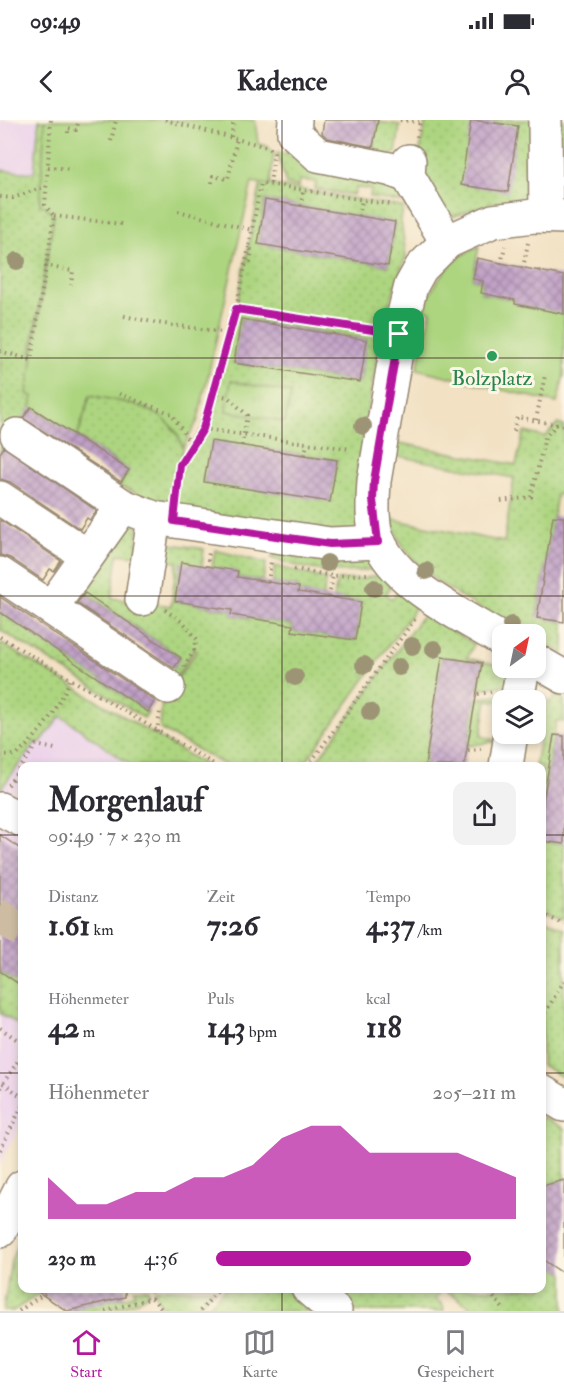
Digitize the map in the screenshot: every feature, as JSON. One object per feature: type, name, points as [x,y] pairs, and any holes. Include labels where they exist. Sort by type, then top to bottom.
[{"type":"street","points":[[296,120],[294,133],[318,155],[389,169],[408,169],[447,242]]},
{"type":"street","points":[[492,634],[404,577],[378,542],[373,500],[399,334],[411,286],[420,268],[447,242],[493,221],[555,217],[545,120]]},
{"type":"street","points":[[17,435],[123,506],[164,519],[330,544],[378,542]]},
{"type":"street","points":[[0,498],[86,555]]},
{"type":"street","points":[[51,608],[86,555],[123,506]]},
{"type":"street","points":[[141,599],[164,519]]},
{"type":"street","points":[[0,574],[168,687]]},
{"type":"street","points":[[546,667],[564,677]]},
{"type":"street","points":[[507,762],[510,744]]},
{"type":"street","points":[[0,809],[18,818]]},
{"type":"street","points":[[0,1231],[18,1195]]},
{"type":"path","points":[[51,120],[45,206],[54,216],[122,224]]},
{"type":"path","points":[[68,133],[68,128],[76,130],[79,120]]},
{"type":"path","points":[[111,141],[116,120]]},
{"type":"path","points":[[165,120],[267,147],[274,153],[270,185]]},
{"type":"path","points":[[231,137],[234,120]]},
{"type":"path","points":[[400,120],[419,122]]},
{"type":"path","points":[[212,183],[213,176],[228,179],[237,139]]},
{"type":"path","points":[[48,167],[72,169]]},
{"type":"path","points":[[164,519],[180,465],[203,429],[236,309],[261,183],[403,207],[406,215],[429,211]]},
{"type":"path","points":[[0,197],[13,198],[46,186]]},
{"type":"path","points":[[301,206],[303,191]]},
{"type":"path","points":[[359,216],[362,200]]},
{"type":"path","points":[[178,212],[252,230]]},
{"type":"path","points":[[0,351],[32,360],[54,216]]},
{"type":"path","points":[[45,266],[73,271],[71,285]]},
{"type":"path","points":[[236,309],[399,334]]},
{"type":"path","points":[[273,315],[273,324]]},
{"type":"path","points":[[124,316],[230,333]]},
{"type":"path","points":[[334,334],[336,324]]},
{"type":"path","points":[[536,420],[545,375]]},
{"type":"path","points":[[119,394],[172,414],[192,446]]},
{"type":"path","points":[[212,394],[228,397],[247,415],[242,446]]},
{"type":"path","points":[[514,431],[517,417],[564,426]]},
{"type":"path","points":[[501,501],[531,497],[545,437],[557,424]]},
{"type":"path","points":[[203,429],[379,453]]},
{"type":"path","points":[[305,455],[307,443]]},
{"type":"path","points":[[268,582],[271,561]]},
{"type":"path","points":[[330,597],[333,576]]},
{"type":"path","points":[[311,762],[431,596]]},
{"type":"path","points":[[141,599],[151,601],[184,623],[196,639],[196,652],[191,657]]},
{"type":"path","points":[[0,637],[210,762]]},
{"type":"path","points":[[0,756],[17,755],[26,746],[59,705],[70,679]]},
{"type":"path","points":[[26,746],[29,755]]},
{"type":"path","points":[[24,762],[36,746],[55,749]]},
{"type":"path","points":[[12,779],[18,771]]},
{"type":"path","points":[[546,916],[564,924]]},
{"type":"path","points":[[546,1012],[563,989],[564,981]]},
{"type":"path","points":[[0,1028],[18,1040]]},
{"type":"path","points":[[18,1061],[1,1086],[18,1095]]},
{"type":"path","points":[[0,1150],[18,1114]]},
{"type":"path","points":[[19,1311],[45,1293]]},
{"type":"path","points":[[152,1293],[152,1298],[163,1311]]},
{"type":"path","points":[[200,1311],[216,1293]]},
{"type":"path","points":[[490,1293],[505,1311]]},
{"type":"path","points":[[105,1311],[152,1298]]},
{"type":"shaded area","points":[[0,120],[39,120],[34,173],[0,170]]},
{"type":"shaded area","points":[[61,716],[126,762],[21,762],[36,742],[40,743]]},
{"type":"shaded area","points":[[18,766],[18,1129],[0,1165],[0,790]]},
{"type":"green space","points":[[39,120],[45,120],[40,205],[45,205],[54,216],[32,346],[33,396],[79,432],[90,395],[137,405],[164,417],[181,440],[183,448],[180,462],[203,428],[236,309],[261,183],[403,207],[401,221],[406,256],[383,322],[357,473],[357,515],[362,536],[179,512],[119,486],[129,470],[32,407],[0,453],[0,170],[34,173]],"holes":[[[265,200],[395,223],[388,266],[258,244]],[[241,319],[367,339],[360,382],[234,363]],[[231,381],[291,393],[226,411]],[[212,441],[337,460],[330,501],[204,482]]]},
{"type":"green space","points":[[45,120],[255,120],[258,144],[267,146],[274,153],[270,185],[252,182],[198,420],[183,448],[169,423],[146,409],[118,400],[90,395],[77,437],[31,407],[33,396],[27,394],[54,216],[45,206],[40,205]]},
{"type":"green space","points":[[426,120],[564,120],[564,197],[492,203],[446,219],[418,159]]},
{"type":"green space","points":[[378,122],[400,125],[396,153],[371,157]]},
{"type":"green space","points":[[288,150],[398,187],[419,212],[408,212],[405,203],[370,197],[371,189],[356,188],[354,195],[315,189],[316,182],[300,180],[299,187],[286,184],[277,152],[287,154]]},
{"type":"green space","name":"Bolzplatz","points":[[479,246],[473,279],[483,281],[481,293],[515,300],[515,304],[535,308],[536,304],[564,314],[564,375],[557,403],[417,369],[431,312],[423,308],[452,263]]},
{"type":"green space","points":[[231,381],[291,393],[285,422],[226,411]]},
{"type":"green space","points":[[557,424],[564,426],[564,495],[557,494],[537,617],[564,622],[564,654],[546,644],[546,624],[509,624],[447,588],[412,557],[399,539],[391,519],[504,542],[514,478],[391,455],[393,442],[516,465],[524,432],[545,437]]},
{"type":"green space","points":[[138,524],[137,556],[118,554],[112,598],[171,606],[177,562],[158,560],[158,542],[204,549],[202,566],[176,601],[232,610],[232,615],[293,625],[293,631],[355,640],[361,602],[334,598],[337,580],[363,579],[381,574],[391,586],[386,594],[392,599],[398,592],[416,607],[306,762],[220,762],[160,729],[162,700],[197,651],[194,650],[175,679],[169,674],[180,657],[81,590],[119,525]]},
{"type":"green space","points":[[274,546],[370,553],[378,568],[350,572],[311,569],[272,558]]},
{"type":"green space","points":[[215,550],[266,563],[263,581],[237,577],[238,572],[212,568]]},
{"type":"green space","points":[[275,566],[326,579],[323,597],[298,592],[299,587],[273,583]]},
{"type":"green space","points":[[0,612],[148,712],[144,718],[0,630]]},
{"type":"green space","points":[[426,614],[474,644],[467,658],[492,664],[492,678],[509,678],[507,685],[478,689],[482,663],[442,657],[426,762],[316,762],[420,619]]},
{"type":"green space","points":[[0,643],[200,762],[126,762],[61,716],[40,743],[36,742],[21,762],[18,762],[18,766],[0,790]]},
{"type":"green space","points":[[532,679],[538,684],[535,690],[529,690]]},
{"type":"green space","points":[[556,695],[564,699],[564,722],[556,721],[546,783],[546,762],[536,762],[539,744],[546,744],[546,700],[550,703]]},
{"type":"green space","points":[[492,697],[492,701],[487,700],[481,736],[492,739],[492,742],[468,746],[475,699]]},
{"type":"green space","points":[[546,842],[564,844],[564,918],[546,911]]},
{"type":"green space","points":[[546,921],[564,929],[564,1078],[546,1067]]},
{"type":"green space","points":[[0,971],[18,983],[18,1024],[0,1013]]},
{"type":"green space","points":[[546,1118],[564,1129],[564,1180],[546,1185]]},
{"type":"green space","points":[[18,1243],[18,1293],[41,1293],[13,1311],[3,1311],[11,1261]]},
{"type":"green space","points":[[546,1262],[564,1274],[564,1311],[467,1311],[470,1306],[449,1293],[546,1293]]},
{"type":"green space","points":[[135,1293],[148,1293],[143,1298],[125,1305],[73,1311],[76,1307],[135,1295]]},
{"type":"green space","points":[[156,1293],[211,1293],[194,1311],[167,1311],[160,1304]]},
{"type":"green space","points":[[220,1293],[294,1293],[318,1311],[204,1311]]},
{"type":"green space","points":[[348,1293],[440,1293],[436,1299],[443,1305],[444,1311],[348,1311],[342,1302]]},
{"type":"building","points":[[324,120],[378,120],[373,147],[327,138],[322,133]]},
{"type":"building","points":[[471,120],[518,126],[508,192],[461,185]]},
{"type":"building","points":[[265,200],[395,222],[388,266],[258,244]]},
{"type":"building","points":[[477,258],[564,276],[564,314],[515,304],[515,300],[481,293],[483,281],[473,279]]},
{"type":"building","points":[[241,319],[367,340],[360,382],[234,363]]},
{"type":"building","points":[[31,407],[129,470],[121,482],[23,418]]},
{"type":"building","points":[[211,441],[337,460],[330,502],[204,482]]},
{"type":"building","points":[[4,447],[97,511],[90,520],[87,518],[80,529],[10,482],[0,479],[0,453]]},
{"type":"building","points":[[553,516],[564,517],[564,622],[537,618]]},
{"type":"building","points":[[0,520],[61,561],[54,571],[50,569],[43,580],[10,558],[0,555]]},
{"type":"building","points":[[181,562],[238,571],[237,577],[299,587],[298,592],[361,602],[355,640],[292,631],[293,625],[231,615],[232,610],[175,601]]},
{"type":"building","points":[[85,593],[181,658],[174,668],[77,603]]},
{"type":"building","points":[[0,597],[155,701],[148,712],[0,612]]},
{"type":"building","points":[[442,657],[482,663],[465,762],[426,762]]},
{"type":"building","points":[[554,735],[564,736],[564,844],[546,842],[546,784]]},
{"type":"building","points":[[0,835],[18,847],[18,983],[0,971]]},
{"type":"building","points":[[564,1180],[564,1274],[546,1262],[546,1185]]},
{"type":"building","points":[[40,1293],[125,1293],[125,1297],[67,1311]]},
{"type":"tunnel","points":[[0,936],[18,910]]},
{"type":"place","name":"Bolzplatz","points":[[492,356]]},
{"type":"route","points":[[236,309],[399,334],[374,481],[373,500],[378,542],[330,544],[174,521],[180,465],[203,429],[236,309]]}]
